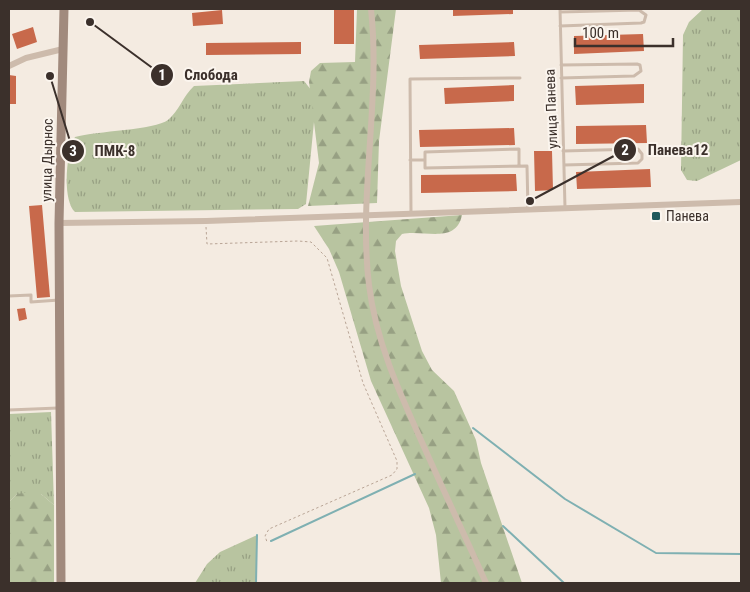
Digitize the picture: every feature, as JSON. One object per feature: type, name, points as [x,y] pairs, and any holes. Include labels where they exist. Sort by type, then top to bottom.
[{"type":"main road","name":"улица Дырнос","points":[[61,583],[59,223],[64,9]]},
{"type":"street","points":[[371,9],[374,66],[366,261],[369,286],[383,349],[402,398],[486,583]]},
{"type":"street","points":[[9,66],[26,58],[63,49]]},
{"type":"street","points":[[59,223],[206,221],[741,202]]},
{"type":"lane","name":"улица Панева","points":[[560,10],[565,209]]},
{"type":"lane","points":[[560,10],[639,10],[646,15],[644,22],[641,23],[560,26]]},
{"type":"lane","points":[[561,64],[633,64],[640,65],[641,71],[634,76],[561,78]]},
{"type":"lane","points":[[411,213],[410,79],[520,78]]},
{"type":"lane","points":[[519,166],[518,149],[425,152],[425,168],[527,166],[528,211]]},
{"type":"lane","points":[[563,151],[638,149],[642,159],[638,163],[564,165]]},
{"type":"lane","points":[[410,160],[425,160]]},
{"type":"lane","points":[[9,296],[31,295],[31,302],[59,300]]},
{"type":"lane","points":[[9,410],[60,408]]},
{"type":"path","points":[[206,221],[207,244],[298,240],[311,242],[318,247],[326,258],[334,278],[370,402],[390,441],[397,461],[397,468],[392,474],[270,529],[265,536],[267,542]]},
{"type":"green space","points":[[357,9],[396,9],[379,141],[377,203],[308,206],[319,163],[309,82],[311,71],[320,63],[355,62]]},
{"type":"green space","points":[[703,9],[741,9],[741,160],[697,181],[687,180],[681,170],[683,35],[689,22]]},
{"type":"green space","points":[[304,81],[312,91],[316,101],[306,204],[298,209],[75,212],[71,206],[68,197],[67,176],[69,153],[75,137],[151,126],[168,120],[194,86]]},
{"type":"green space","points":[[462,215],[459,224],[453,230],[446,233],[402,234],[396,241],[395,251],[401,286],[422,351],[432,370],[454,391],[476,440],[481,463],[522,583],[441,583],[436,535],[429,508],[371,381],[339,272],[329,249],[314,226]]},
{"type":"green space","points":[[51,412],[54,505],[41,494],[17,494],[9,502],[9,414]]},
{"type":"green space","points":[[30,492],[41,494],[54,505],[54,583],[9,583],[9,502],[17,494]]},
{"type":"green space","points":[[257,535],[256,583],[195,583],[207,564],[220,552]]},
{"type":"building","points":[[334,9],[354,9],[354,44],[334,44]]},
{"type":"building","points":[[453,9],[513,9],[513,14],[453,16]]},
{"type":"building","points":[[222,10],[223,24],[193,26],[192,13]]},
{"type":"building","points":[[33,27],[37,42],[17,49],[12,34]]},
{"type":"building","points":[[643,34],[644,51],[574,54],[574,36]]},
{"type":"building","points":[[301,42],[301,54],[206,55],[206,43]]},
{"type":"building","points":[[514,42],[515,56],[420,59],[419,45]]},
{"type":"building","points":[[9,75],[16,76],[16,104],[9,104]]},
{"type":"building","points":[[644,84],[644,103],[576,105],[575,86]]},
{"type":"building","points":[[514,85],[514,101],[445,104],[444,88]]},
{"type":"building","points":[[646,125],[647,143],[576,144],[576,126]]},
{"type":"building","points":[[514,128],[515,145],[420,147],[419,130]]},
{"type":"building","points":[[534,151],[552,151],[553,190],[535,191]]},
{"type":"building","points":[[650,169],[651,187],[577,189],[576,172]]},
{"type":"building","points":[[516,174],[517,191],[421,193],[421,175]]},
{"type":"building","points":[[42,205],[50,297],[37,298],[29,206]]},
{"type":"building","points":[[25,308],[27,319],[19,321],[17,309]]},
{"type":"waterway","points":[[473,428],[565,499],[656,553],[741,554]]},
{"type":"waterway","points":[[271,541],[415,474]]},
{"type":"waterway","points":[[503,526],[564,583]]},
{"type":"waterway","points":[[256,583],[257,535]]},
{"type":"place","name":"Слобода","points":[[90,22]]},
{"type":"place","name":"ПМК-8","points":[[50,76]]},
{"type":"place","name":"Панева12","points":[[530,201]]},
{"type":"place","name":"Панева","points":[[656,216]]}]
